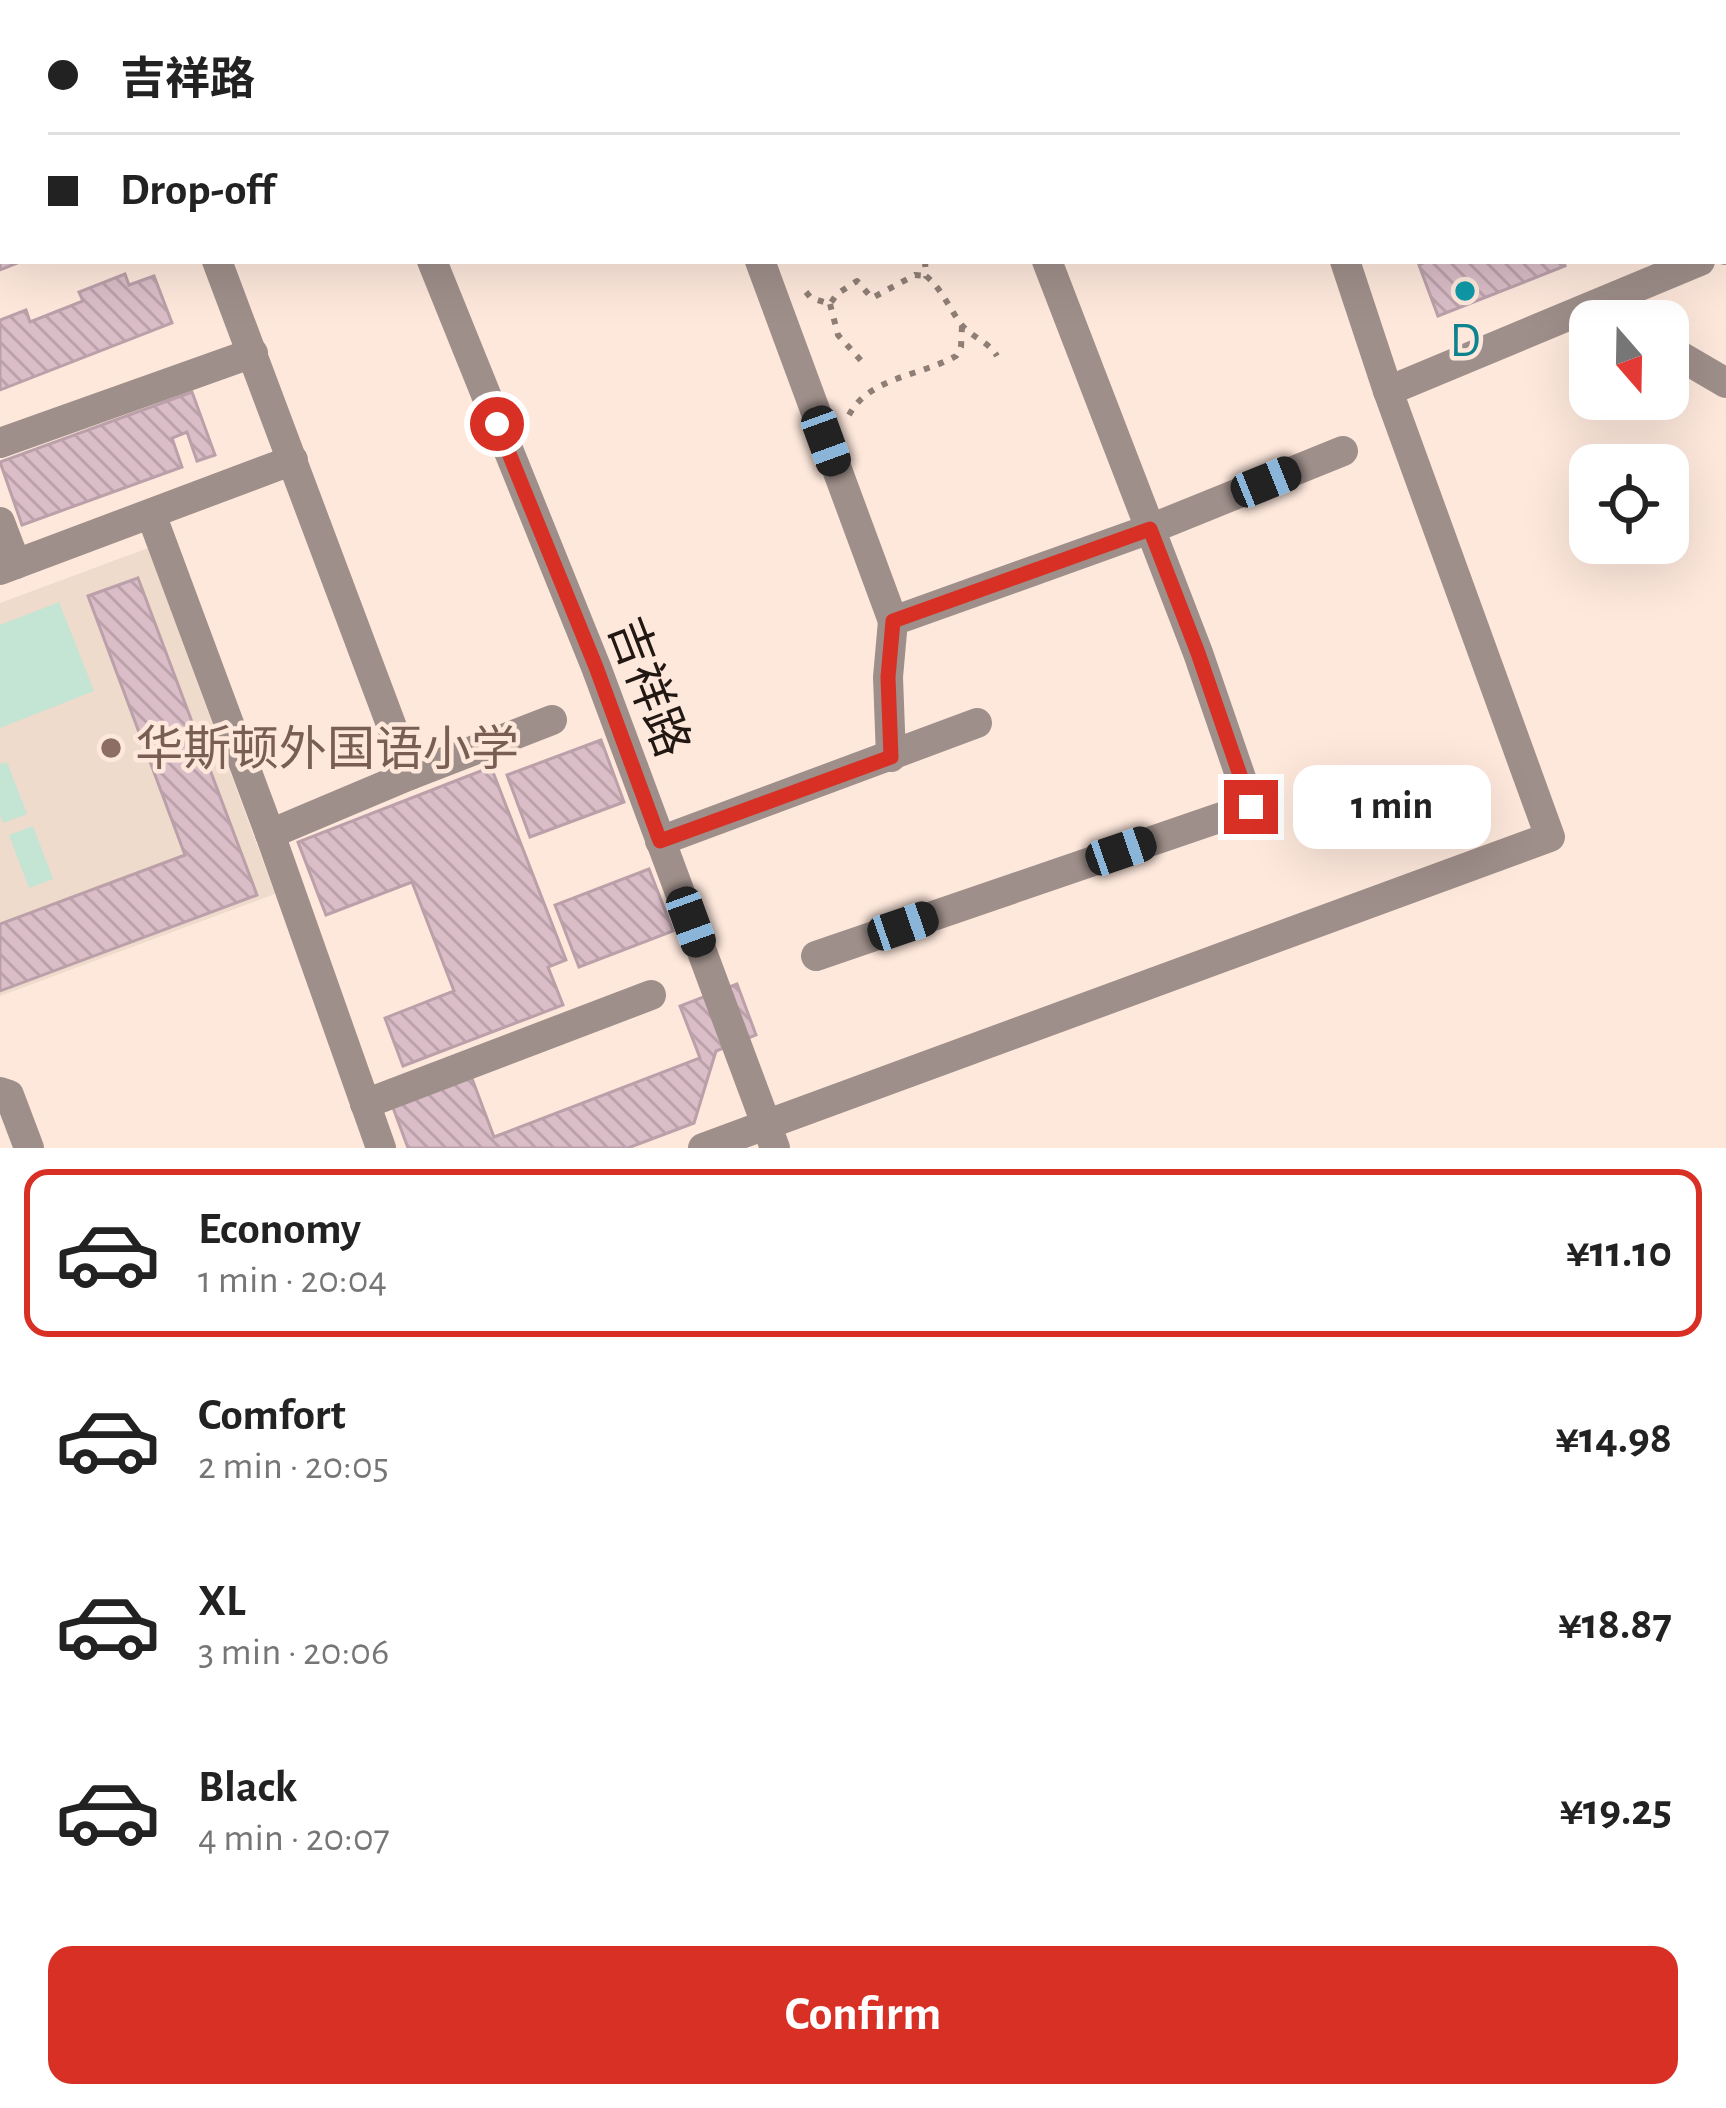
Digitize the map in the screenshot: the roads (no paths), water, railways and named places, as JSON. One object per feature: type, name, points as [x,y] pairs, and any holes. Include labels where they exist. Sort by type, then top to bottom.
[{"type":"street","points":[[218,264],[410,775]]},
{"type":"street","name":"吉祥路","points":[[433,264],[596,667],[771,1137]]},
{"type":"street","points":[[761,264],[893,621],[888,677],[891,757]]},
{"type":"street","points":[[816,956],[1251,807],[1198,653],[1048,264]]},
{"type":"street","points":[[704,1148],[771,1137],[1550,837],[1346,264]]},
{"type":"street","points":[[1388,391],[1693,264]]},
{"type":"street","points":[[0,443],[253,352]]},
{"type":"street","points":[[1689,361],[1726,383]]},
{"type":"street","points":[[893,621],[1150,529],[1343,451]]},
{"type":"street","points":[[0,522],[8,567],[293,460]]},
{"type":"street","points":[[151,514],[381,1148]]},
{"type":"street","points":[[270,834],[552,720]]},
{"type":"street","points":[[660,841],[977,723]]},
{"type":"street","points":[[365,1104],[651,995]]},
{"type":"street","points":[[0,1092],[9,1095],[29,1148]]},
{"type":"place","name":"D","points":[[1465,291]]},
{"type":"place","name":"华斯顿外国语小学","points":[[111,748]]}]
